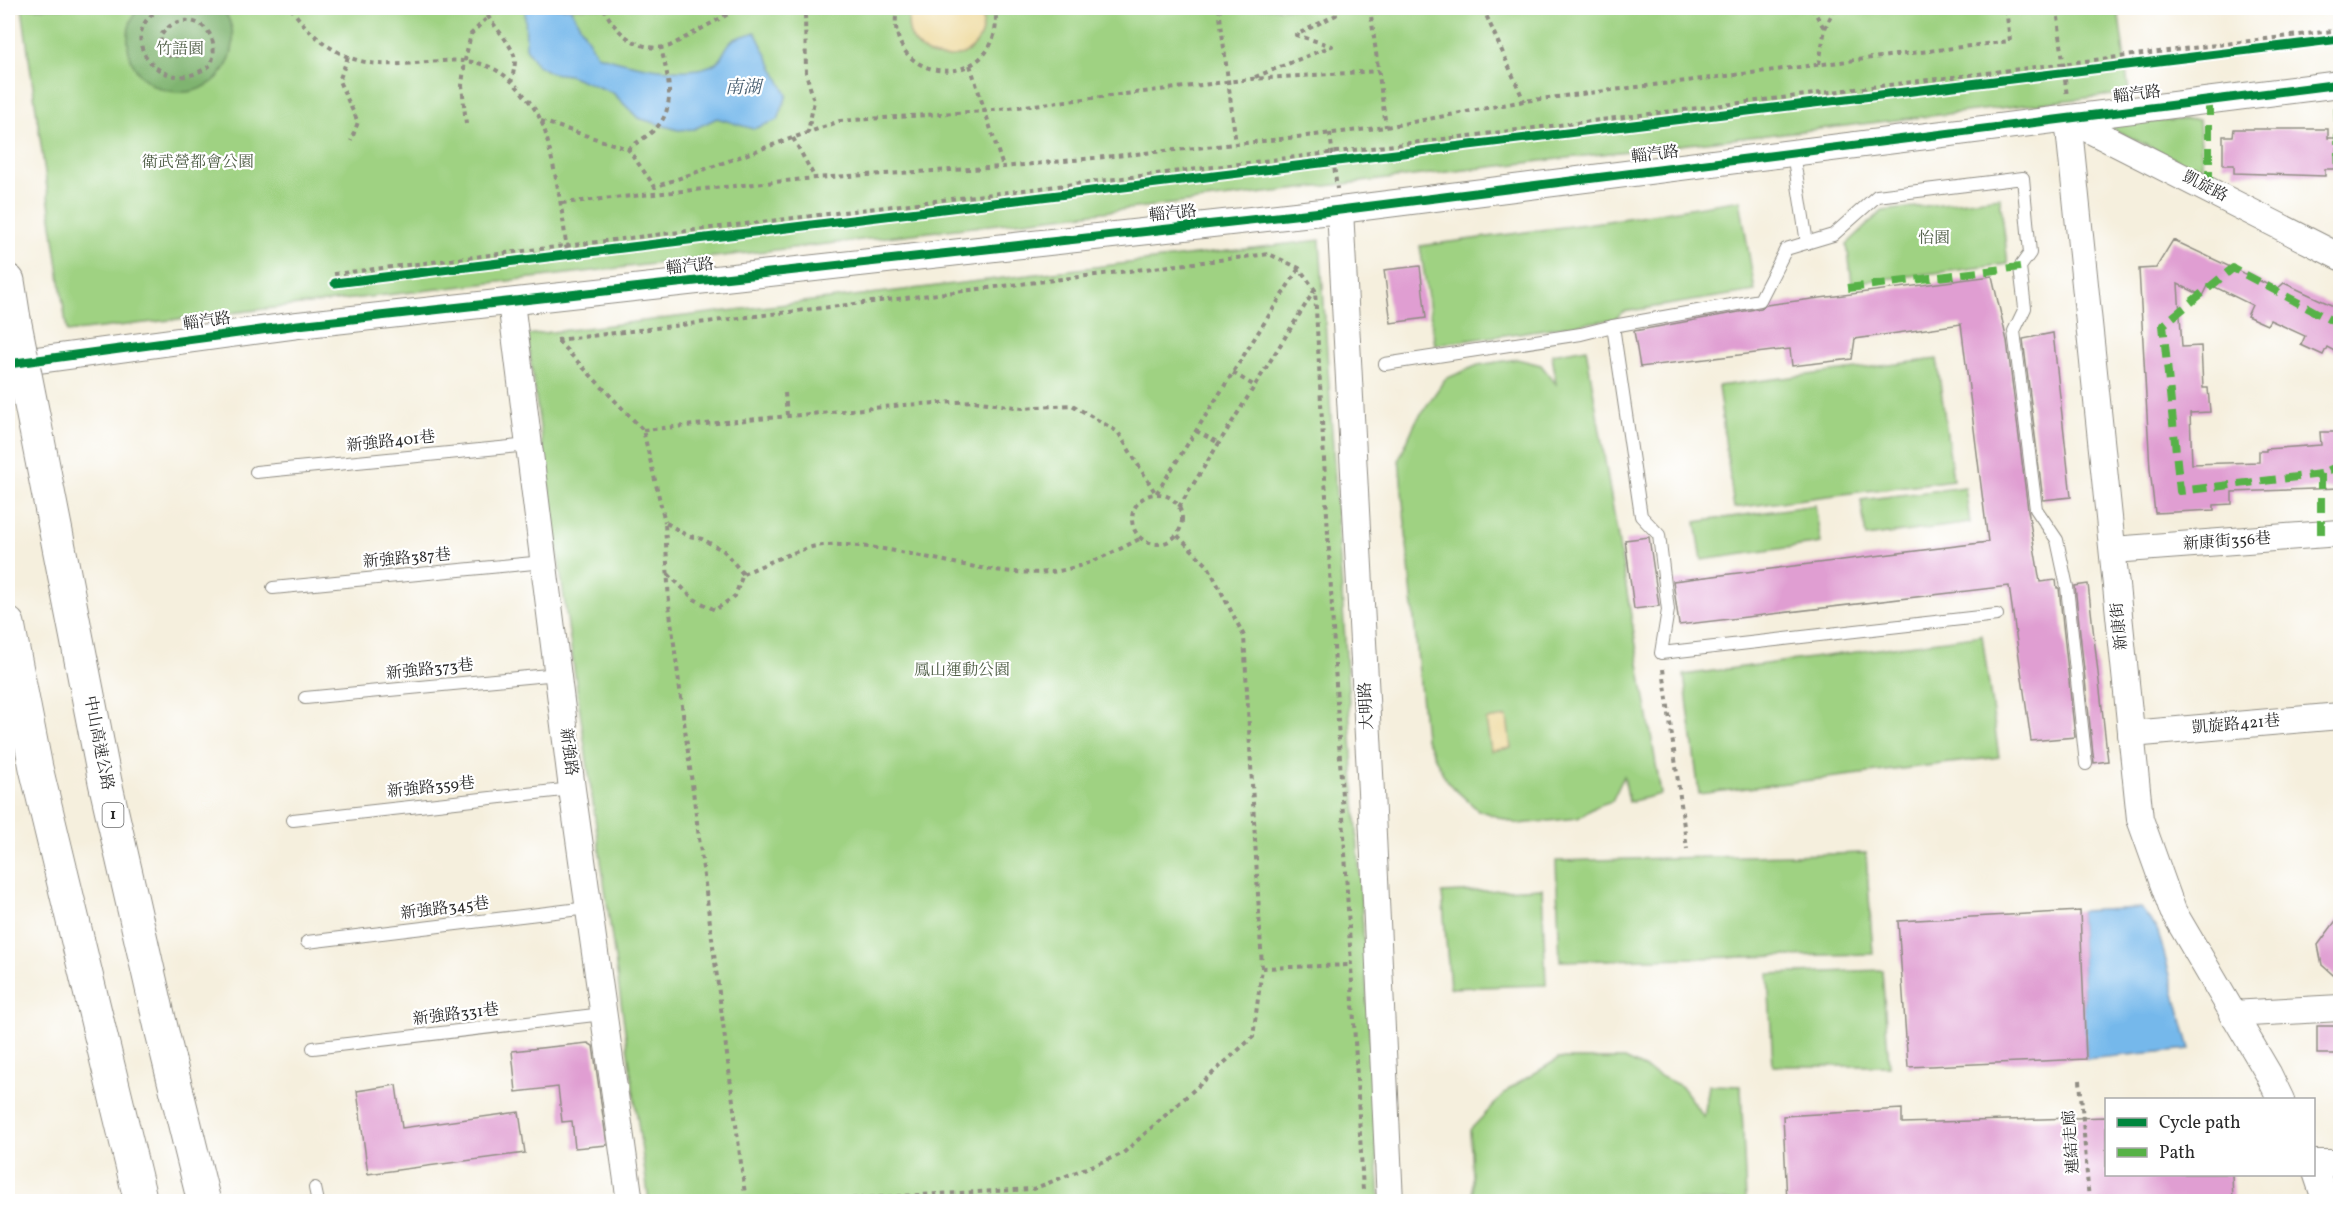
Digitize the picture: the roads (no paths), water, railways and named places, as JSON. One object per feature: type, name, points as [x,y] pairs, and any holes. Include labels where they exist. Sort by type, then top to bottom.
[{"type":"highway","name":"中山高速公路","points":[[8,280],[105,782],[162,1032],[204,1202]]},
{"type":"highway","points":[[8,624],[36,768],[141,1202]]},
{"type":"street","name":"輜汽路","points":[[8,364],[298,325],[1340,210],[2340,84]]},
{"type":"street","name":"凱旋路","points":[[2068,119],[2340,257]]},
{"type":"street","name":"新康街","points":[[2068,119],[2140,819],[2173,911],[2268,1073],[2280,1098]]},
{"type":"street","name":"大明路","points":[[1340,210],[1390,1202]]},
{"type":"street","name":"新強路","points":[[511,302],[572,789],[630,1202]]},
{"type":"street","name":"新康街356巷","points":[[2112,550],[2340,533]]},
{"type":"street","name":"凱旋路421巷","points":[[2131,734],[2340,716]]},
{"type":"street","points":[[2232,1014],[2340,1008]]},
{"type":"street","points":[[2315,1164],[2340,1163]]},
{"type":"street","points":[[2315,1170],[2326,1202]]},
{"type":"lane","points":[[1793,153],[1807,243]]},
{"type":"lane","points":[[1385,364],[1581,334],[1613,326],[1760,300],[1786,249],[1833,235],[1876,196],[2023,177],[2030,253],[2019,267],[2025,308],[2014,331],[2036,509],[2057,540],[2067,587],[2086,764]]},
{"type":"lane","points":[[1613,326],[1641,516],[1659,535],[1668,610],[1661,653],[1997,615]]},
{"type":"lane","name":"新強路401巷","points":[[256,472],[529,445]]},
{"type":"lane","name":"新強路387巷","points":[[273,588],[544,562]]},
{"type":"lane","name":"新強路373巷","points":[[305,698],[558,674]]},
{"type":"lane","name":"新強路359巷","points":[[293,820],[572,789]]},
{"type":"lane","name":"新強路345巷","points":[[307,942],[588,908]]},
{"type":"lane","name":"新強路331巷","points":[[313,1048],[603,1014]]},
{"type":"lane","points":[[315,1188],[318,1202]]},
{"type":"water","name":"南湖","points":[[525,8],[570,8],[597,55],[639,66],[670,70],[700,69],[712,65],[719,60],[733,40],[755,32],[787,95],[778,120],[753,129],[717,118],[694,129],[678,130],[638,118],[613,93],[569,75],[551,73],[536,64],[526,48]]},
{"type":"water","points":[[2141,908],[2158,931],[2190,1049],[2086,1059],[2080,911]]},
{"type":"park label","name":"竹語園","points":[[180,50]]},
{"type":"park label","name":"衛武營都會公園","points":[[198,163]]},
{"type":"park label","name":"怡園","points":[[1934,239]]},
{"type":"park label","name":"鳳山運動公園","points":[[962,671]]}]
